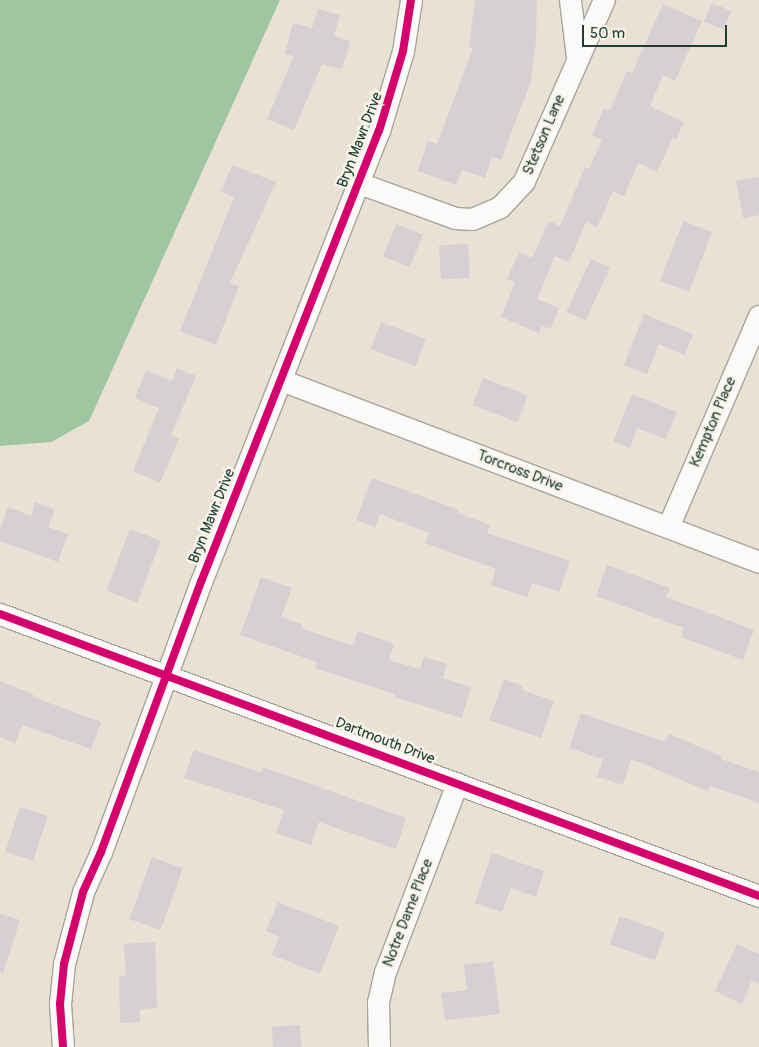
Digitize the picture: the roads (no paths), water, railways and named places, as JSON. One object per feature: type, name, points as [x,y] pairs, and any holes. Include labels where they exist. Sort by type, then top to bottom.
[{"type":"street","name":"Bryn Mawr Drive","points":[[63,1047],[60,1004],[70,930],[393,94],[411,0]]},
{"type":"street","points":[[570,0],[577,57]]},
{"type":"street","name":"Stetson Lane","points":[[359,183],[455,218],[472,218],[489,214],[500,207],[524,181],[577,57],[604,0]]},
{"type":"street","name":"Kempton Place","points":[[668,527],[759,316]]},
{"type":"street","name":"Torcross Drive","points":[[281,380],[759,562]]},
{"type":"street","name":"Dartmouth Drive","points":[[0,614],[759,896]]},
{"type":"street","name":"Notre Dame Place","points":[[379,1047],[378,1002],[385,972],[457,783]]}]
